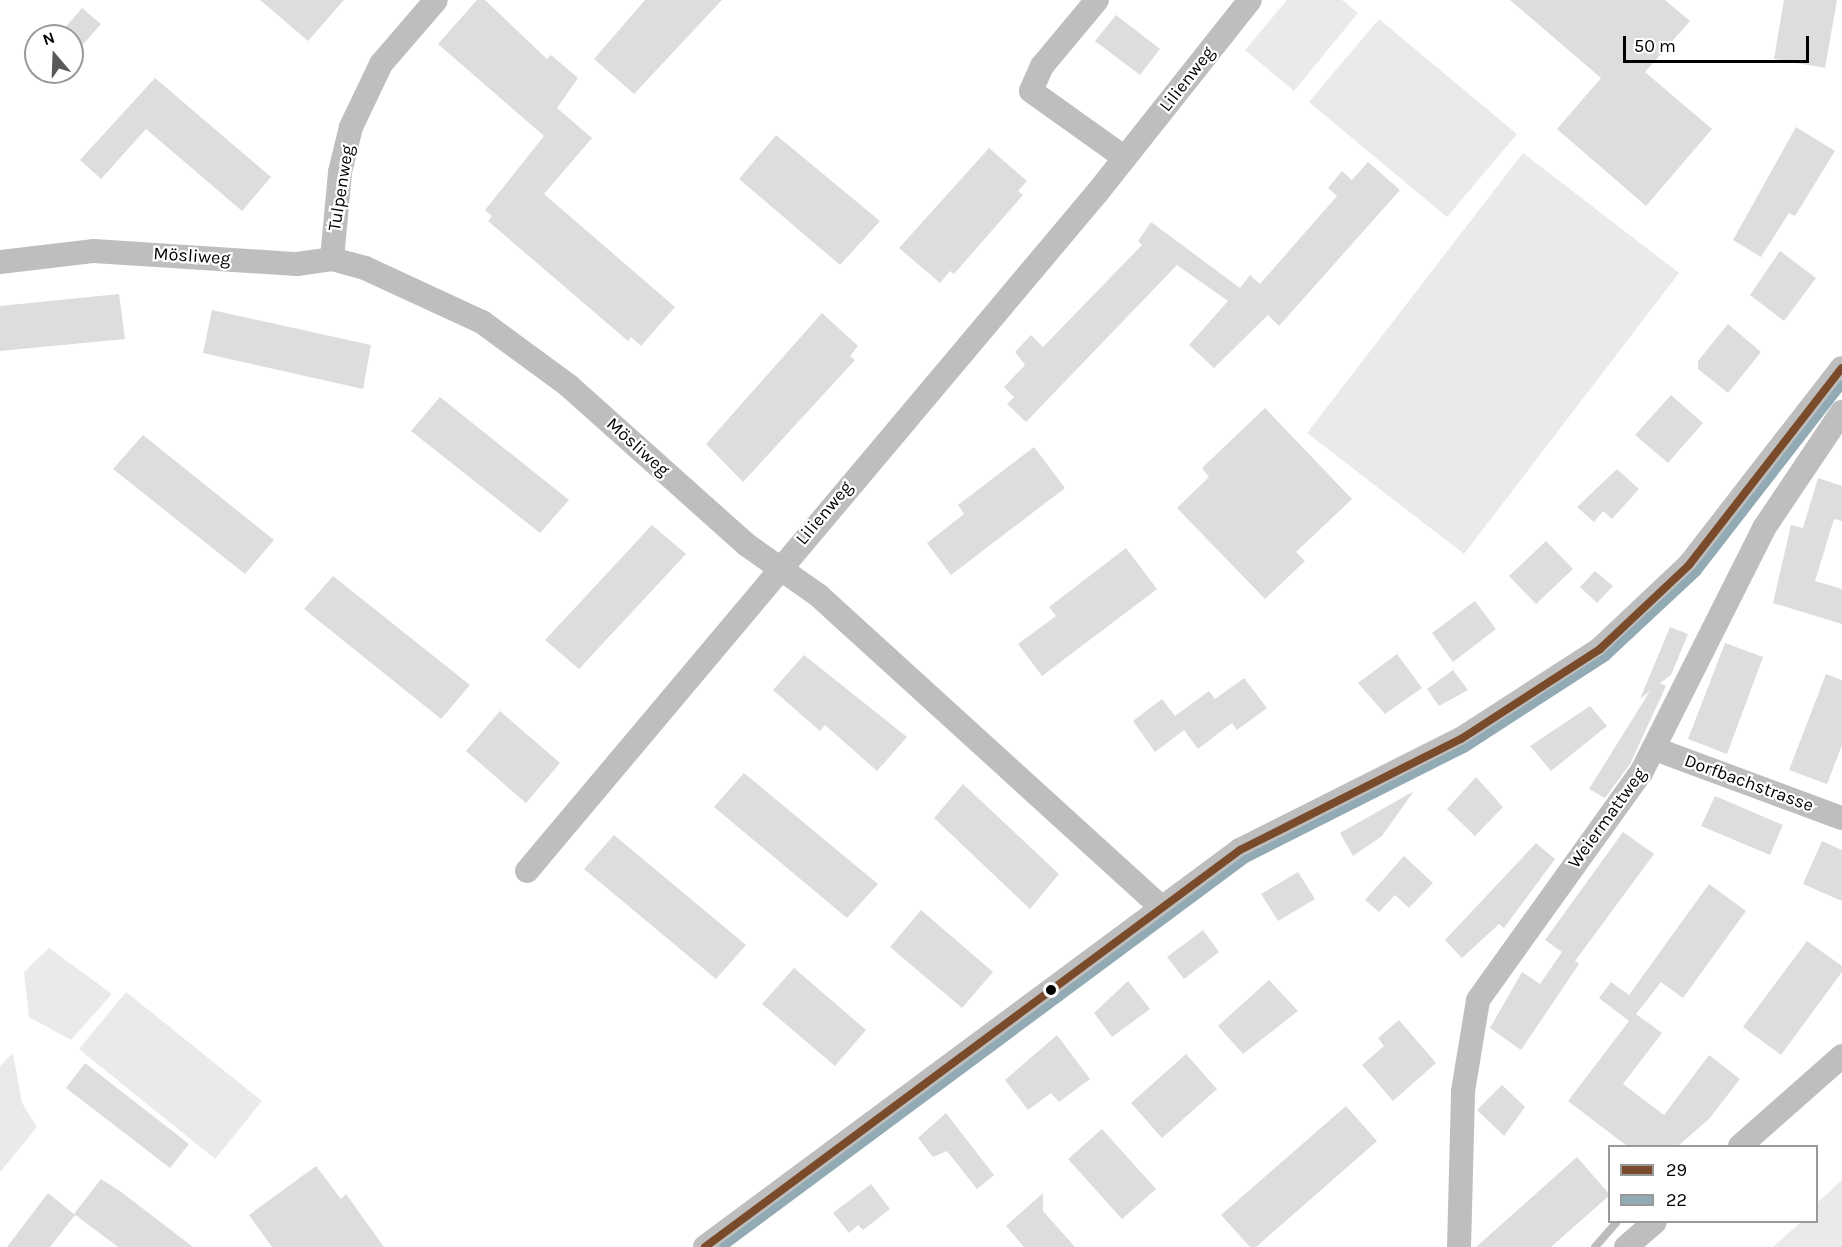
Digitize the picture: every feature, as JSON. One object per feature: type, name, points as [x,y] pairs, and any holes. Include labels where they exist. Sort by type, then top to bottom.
[{"type":"street","name":"Tulpenweg","points":[[332,259],[340,172],[351,127],[381,64],[436,0]]},
{"type":"street","points":[[1097,0],[1042,66],[1031,91],[1125,158]]},
{"type":"street","name":"Lilienweg","points":[[527,871],[1125,158],[1250,0]]},
{"type":"street","name":"Mösliweg","points":[[0,262],[94,250],[297,264],[332,259],[445,304],[521,348],[778,569],[818,595],[1160,906]]},
{"type":"street","points":[[705,1247],[1160,906],[1261,837],[1461,739],[1600,650],[1689,565],[1842,368]]},
{"type":"street","name":"Weiermattweg","points":[[1459,1247],[1463,1091],[1478,1000],[1655,749],[1758,538],[1842,412]]},
{"type":"street","name":"Dorfbachstrasse","points":[[1655,749],[1842,818]]},
{"type":"street","points":[[1741,1145],[1842,1056]]},
{"type":"street","points":[[1626,1247],[1653,1223]]},
{"type":"shaded area","points":[[1287,0],[1342,0],[1358,13],[1294,91],[1245,50]]},
{"type":"shaded area","points":[[1379,19],[1517,134],[1447,217],[1309,102]]},
{"type":"shaded area","points":[[1523,153],[1679,273],[1464,554],[1307,433]]},
{"type":"shaded area","points":[[49,948],[112,994],[71,1040],[29,1017],[24,972]]},
{"type":"shaded area","points":[[126,992],[262,1101],[215,1159],[79,1049]]},
{"type":"shaded area","points":[[13,1053],[22,1103],[37,1127],[0,1172],[0,1066]]},
{"type":"shaded area","points":[[1842,1180],[1842,1247],[1773,1247],[1800,1223],[1818,1223],[1818,1202]]},
{"type":"building","points":[[260,0],[344,0],[308,41]]},
{"type":"building","points":[[477,0],[485,0],[547,59],[551,55],[578,78],[557,108],[592,138],[544,194],[675,307],[641,346],[631,337],[628,341],[488,221],[492,216],[485,210],[544,136],[438,44]]},
{"type":"building","points":[[645,0],[722,0],[634,94],[594,59]]},
{"type":"building","points":[[1510,0],[1665,0],[1690,21],[1645,72],[1712,129],[1646,206],[1557,129],[1601,78]]},
{"type":"building","points":[[1784,0],[1837,0],[1825,68],[1774,59]]},
{"type":"building","points":[[82,8],[101,24],[84,43],[84,24],[68,24]]},
{"type":"building","points":[[1116,15],[1160,49],[1140,75],[1095,41]]},
{"type":"building","points":[[155,78],[271,177],[242,211],[146,129],[101,179],[80,160]]},
{"type":"building","points":[[1796,127],[1835,151],[1795,216],[1789,213],[1761,257],[1733,240]]},
{"type":"building","points":[[776,135],[880,221],[840,265],[739,179]]},
{"type":"building","points":[[989,148],[1027,181],[1018,191],[1023,195],[954,274],[950,271],[940,283],[899,248]]},
{"type":"building","points":[[1368,162],[1400,190],[1279,326],[1268,315],[1214,368],[1189,345],[1228,301],[1177,265],[1026,422],[1007,404],[1014,397],[1004,387],[1025,365],[1015,352],[1031,335],[1043,347],[1142,245],[1138,241],[1151,222],[1240,288],[1250,275],[1260,284],[1337,196],[1328,188],[1342,171],[1352,180]]},
{"type":"building","points":[[1780,251],[1816,278],[1784,321],[1750,295]]},
{"type":"building","points":[[119,294],[125,339],[0,351],[0,306]]},
{"type":"building","points":[[212,310],[371,345],[363,389],[203,353]]},
{"type":"building","points":[[822,313],[858,346],[850,356],[855,360],[743,482],[706,444]]},
{"type":"building","points":[[1728,324],[1761,352],[1728,393],[1698,369],[1698,361]]},
{"type":"building","points":[[1671,395],[1703,423],[1668,463],[1635,435]]},
{"type":"building","points":[[440,397],[569,500],[540,533],[411,431]]},
{"type":"building","points":[[1265,408],[1352,499],[1296,552],[1305,561],[1265,599],[1177,508],[1209,477],[1202,468]]},
{"type":"building","points":[[143,435],[274,540],[245,574],[113,469]]},
{"type":"building","points":[[1034,447],[1065,488],[951,575],[927,543],[964,514],[958,505]]},
{"type":"building","points":[[1617,469],[1639,489],[1612,519],[1603,511],[1594,522],[1577,507]]},
{"type":"building","points":[[1818,478],[1842,486],[1842,521],[1834,519],[1815,581],[1842,589],[1842,624],[1773,603],[1791,525],[1803,528]]},
{"type":"building","points":[[652,525],[686,554],[579,669],[545,640]]},
{"type":"building","points":[[1546,541],[1573,569],[1536,604],[1509,576]]},
{"type":"building","points":[[1126,548],[1157,589],[1042,676],[1018,644],[1056,616],[1049,607]]},
{"type":"building","points":[[1595,571],[1613,586],[1597,603],[1580,587]]},
{"type":"building","points":[[333,576],[470,685],[441,719],[304,609]]},
{"type":"building","points":[[1475,601],[1496,629],[1453,662],[1432,633]]},
{"type":"building","points":[[1670,627],[1688,634],[1671,675],[1660,683],[1666,686],[1630,764],[1605,798],[1589,789],[1650,691],[1640,699]]},
{"type":"building","points":[[1725,643],[1763,657],[1727,754],[1688,739]]},
{"type":"building","points":[[1397,654],[1422,688],[1385,714],[1358,683]]},
{"type":"building","points":[[804,655],[907,737],[877,771],[825,725],[820,731],[773,690]]},
{"type":"building","points":[[1453,670],[1468,690],[1439,706],[1427,689]]},
{"type":"building","points":[[1826,674],[1842,680],[1842,745],[1827,784],[1789,770]]},
{"type":"building","points":[[1244,678],[1267,708],[1237,730],[1232,723],[1198,749],[1184,730],[1155,752],[1133,721],[1162,699],[1175,716],[1209,691],[1215,699]]},
{"type":"building","points":[[1590,706],[1607,726],[1551,771],[1530,746]]},
{"type":"building","points":[[500,711],[560,763],[526,803],[466,751]]},
{"type":"building","points":[[744,773],[878,884],[847,918],[714,807]]},
{"type":"building","points":[[1476,777],[1503,807],[1475,836],[1447,809]]},
{"type":"building","points":[[963,784],[1059,874],[1030,909],[934,818]]},
{"type":"building","points":[[1414,791],[1382,836],[1353,856],[1340,833]]},
{"type":"building","points":[[1715,796],[1783,825],[1770,855],[1701,826]]},
{"type":"building","points":[[1623,832],[1654,854],[1575,961],[1579,964],[1521,1050],[1490,1028],[1522,972],[1540,984],[1562,952],[1545,940]]},
{"type":"building","points":[[614,835],[746,945],[716,979],[584,869]]},
{"type":"building","points":[[1822,841],[1842,850],[1842,901],[1803,884]]},
{"type":"building","points":[[1536,843],[1555,859],[1504,928],[1499,924],[1462,958],[1445,940]]},
{"type":"building","points":[[1404,856],[1433,883],[1409,908],[1395,895],[1379,912],[1365,900]]},
{"type":"building","points":[[1298,872],[1315,899],[1278,921],[1261,894]]},
{"type":"building","points":[[1709,884],[1746,911],[1683,998],[1661,982],[1636,1014],[1662,1033],[1623,1084],[1664,1115],[1709,1055],[1740,1079],[1709,1119],[1679,1145],[1626,1145],[1568,1101],[1629,1021],[1599,998],[1611,982],[1629,995]]},
{"type":"building","points":[[921,910],[993,972],[962,1008],[890,947]]},
{"type":"building","points":[[1203,930],[1219,952],[1184,979],[1167,957]]},
{"type":"building","points":[[1807,941],[1842,966],[1842,972],[1781,1055],[1743,1027]]},
{"type":"building","points":[[794,968],[866,1030],[835,1066],[762,1004]]},
{"type":"building","points":[[1269,980],[1298,1011],[1243,1054],[1218,1026]]},
{"type":"building","points":[[1128,981],[1150,1009],[1112,1037],[1094,1013]]},
{"type":"building","points":[[1399,1020],[1436,1063],[1393,1101],[1362,1065],[1384,1046],[1378,1038]]},
{"type":"building","points":[[1057,1035],[1090,1079],[1059,1102],[1051,1093],[1028,1110],[1005,1080]]},
{"type":"building","points":[[1186,1054],[1217,1089],[1162,1138],[1131,1103]]},
{"type":"building","points":[[85,1063],[189,1144],[170,1168],[66,1088]]},
{"type":"building","points":[[1502,1085],[1525,1107],[1504,1136],[1477,1110]]},
{"type":"building","points":[[1346,1106],[1377,1141],[1256,1247],[1250,1247],[1221,1215]]},
{"type":"building","points":[[946,1113],[994,1175],[977,1189],[947,1151],[933,1157],[918,1138]]},
{"type":"building","points":[[1102,1129],[1156,1189],[1122,1219],[1068,1159]]},
{"type":"building","points":[[1577,1157],[1608,1193],[1608,1197],[1551,1247],[1476,1247]]},
{"type":"building","points":[[316,1166],[341,1199],[346,1194],[384,1247],[272,1247],[249,1215]]},
{"type":"building","points":[[101,1179],[193,1247],[118,1247],[74,1214]]},
{"type":"building","points":[[871,1184],[890,1209],[863,1230],[858,1225],[849,1233],[833,1213]]},
{"type":"building","points":[[48,1193],[75,1215],[50,1247],[7,1247]]},
{"type":"building","points":[[1043,1193],[1043,1211],[1075,1247],[1024,1247],[1006,1226]]},
{"type":"waterway","points":[[1595,1247],[1616,1223]]},
{"type":"transit line","name":"29","points":[[705,1247],[1240,850],[1461,739],[1600,649],[1689,565],[1842,368]]},
{"type":"transit line","name":"22","points":[[723,1247],[1246,859],[1466,748],[1606,657],[1697,572],[1842,385]]}]
